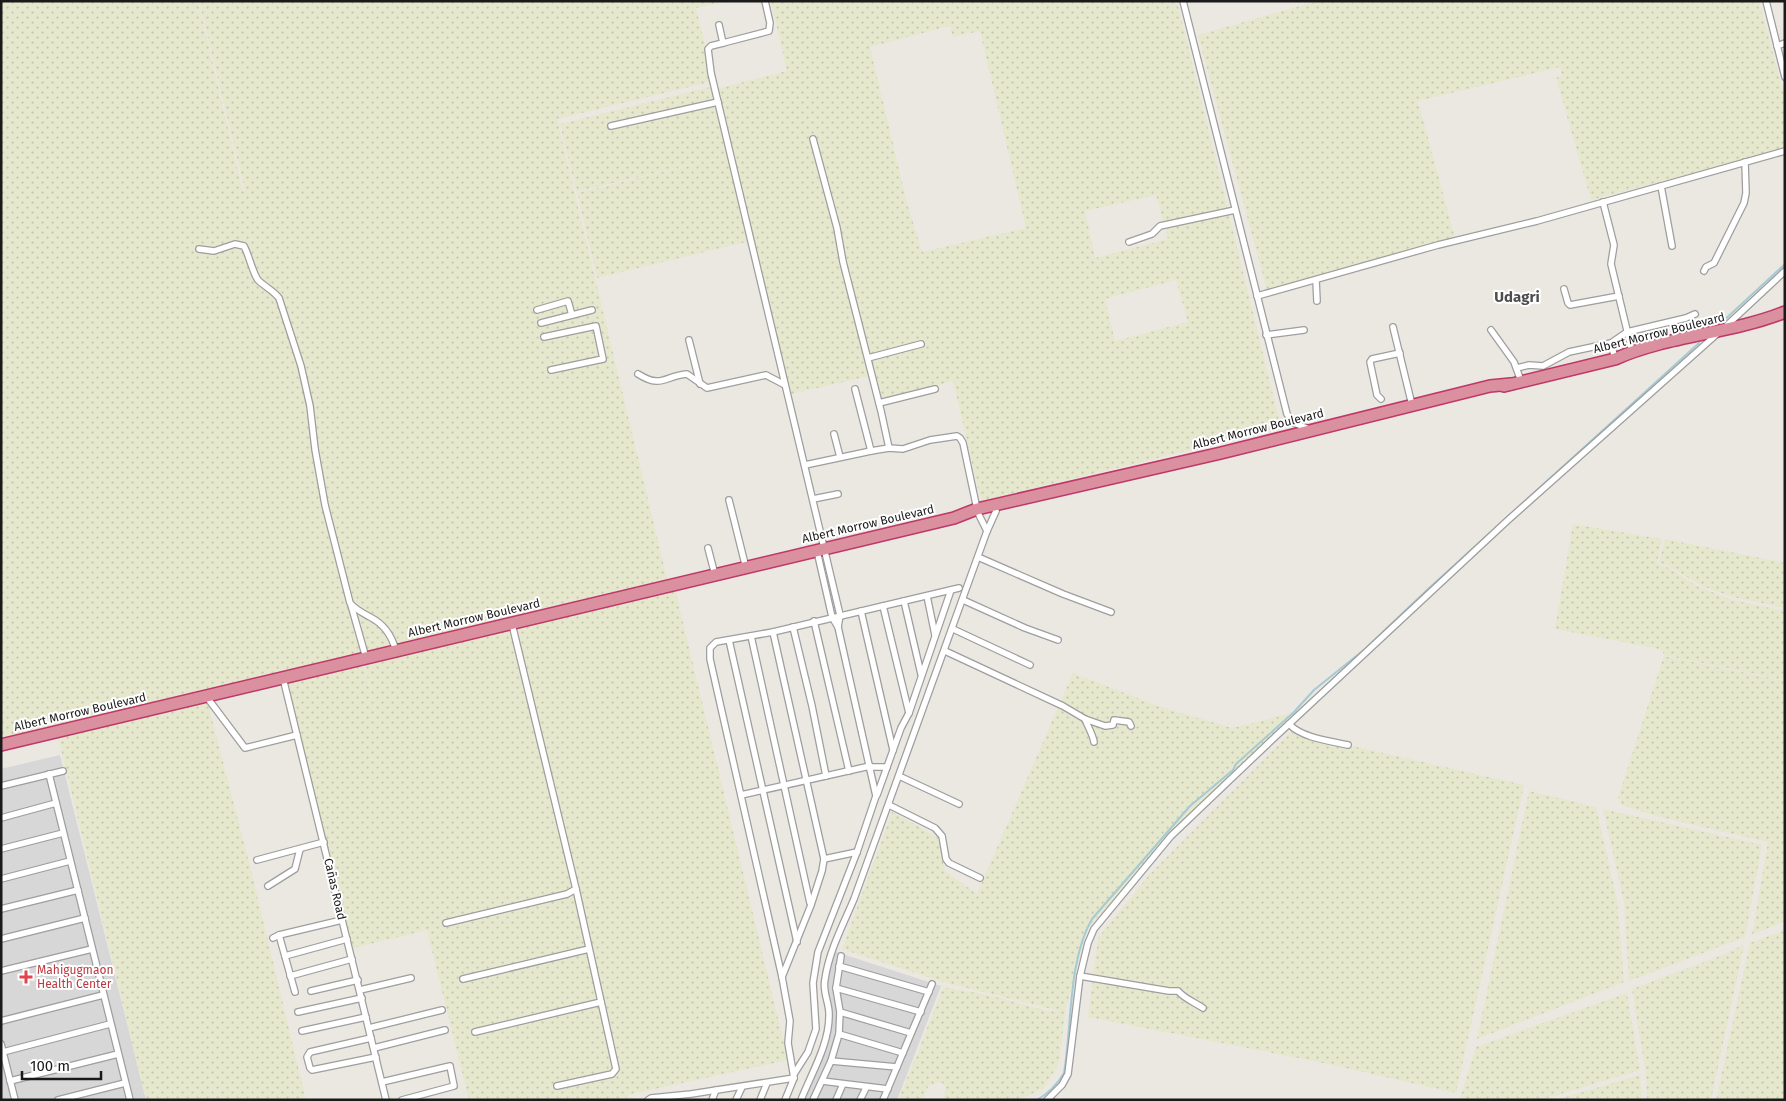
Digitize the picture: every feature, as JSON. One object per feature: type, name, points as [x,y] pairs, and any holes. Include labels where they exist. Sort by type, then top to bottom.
[{"type":"highway","name":"Albert Morrow Boulevard","points":[[1,745],[954,518],[1490,386],[1516,382],[1615,359],[1632,352],[1746,325],[1785,312]]},
{"type":"highway","name":"Albert Morrow Boulevard","points":[[978,512],[996,511],[1251,452],[1491,392],[1516,382]]},
{"type":"street","points":[[765,1],[770,23],[769,31],[712,46],[707,51],[814,499],[832,617],[838,627],[876,796]]},
{"type":"street","points":[[1183,1],[1287,414],[1294,423],[1302,427],[1316,429]]},
{"type":"street","points":[[1766,1],[1785,77]]},
{"type":"street","points":[[719,25],[723,43]]},
{"type":"street","points":[[1777,46],[1785,43]]},
{"type":"street","points":[[611,126],[718,102]]},
{"type":"street","points":[[813,140],[837,228],[843,262],[889,448]]},
{"type":"street","points":[[1257,296],[1785,151]]},
{"type":"street","points":[[1704,271],[1706,267],[1714,263],[1744,203],[1746,193],[1745,162]]},
{"type":"street","points":[[1661,186],[1672,246]]},
{"type":"street","points":[[1603,202],[1613,237],[1614,251],[1611,264],[1632,352]]},
{"type":"street","points":[[1129,242],[1152,234],[1160,226],[1235,210]]},
{"type":"street","points":[[199,250],[214,251],[235,244],[244,246],[256,278],[279,298],[301,366],[310,406],[325,505],[366,658]]},
{"type":"street","points":[[1047,1100],[1062,1085],[1068,1074],[1080,976],[1084,955],[1094,929],[1171,836],[1507,521],[1785,271]]},
{"type":"street","points":[[1316,280],[1317,301]]},
{"type":"street","points":[[1564,288],[1570,305],[1619,296]]},
{"type":"street","points":[[537,310],[568,301],[572,315]]},
{"type":"street","points":[[541,323],[592,310]]},
{"type":"street","points":[[1518,368],[1529,365],[1543,366],[1570,352],[1611,343],[1627,332],[1686,318],[1695,314]]},
{"type":"street","points":[[544,337],[596,326],[603,359],[551,370]]},
{"type":"street","points":[[1393,327],[1412,405]]},
{"type":"street","points":[[1266,335],[1304,330]]},
{"type":"street","points":[[1491,330],[1518,368],[1516,382]]},
{"type":"street","points":[[689,340],[700,384]]},
{"type":"street","points":[[1611,343],[1615,359]]},
{"type":"street","points":[[868,358],[921,344]]},
{"type":"street","points":[[1382,399],[1378,396],[1370,362],[1372,359],[1400,353]]},
{"type":"street","points":[[638,374],[650,381],[658,382],[687,374],[705,388],[766,375],[785,384]]},
{"type":"street","points":[[855,389],[871,450]]},
{"type":"street","points":[[879,403],[935,389]]},
{"type":"street","points":[[1288,436],[1294,423]]},
{"type":"street","points":[[834,434],[840,457]]},
{"type":"street","points":[[805,465],[871,450],[904,449],[949,436],[957,436],[960,438],[973,484],[978,512],[987,531]]},
{"type":"street","points":[[814,499],[838,494]]},
{"type":"street","points":[[729,500],[746,568]]},
{"type":"street","points":[[801,1100],[826,1039],[830,1014],[824,996],[826,973],[832,953],[900,776],[987,531],[996,511]]},
{"type":"street","points":[[708,548],[715,575]]},
{"type":"street","points":[[821,550],[840,615],[838,627]]},
{"type":"street","points":[[978,557],[1063,594],[1111,612]]},
{"type":"street","points":[[794,1076],[788,1043],[790,1021],[782,977],[709,653],[710,648],[713,643],[773,632],[958,588]]},
{"type":"street","points":[[785,1100],[794,1076],[808,1052],[816,1029],[813,983],[818,952],[857,852],[901,728],[909,713],[951,590]]},
{"type":"street","points":[[927,596],[935,635]]},
{"type":"street","points":[[963,600],[1025,628],[1058,640]]},
{"type":"street","points":[[904,601],[922,675]]},
{"type":"street","points":[[350,603],[354,608],[380,622],[393,639],[396,651]]},
{"type":"street","points":[[883,606],[909,713]]},
{"type":"street","points":[[860,611],[893,750]]},
{"type":"street","points":[[814,622],[849,771]]},
{"type":"street","points":[[512,624],[576,889],[616,1068],[612,1074],[557,1086]]},
{"type":"street","points":[[793,627],[826,776]]},
{"type":"street","points":[[953,629],[1030,665]]},
{"type":"street","points":[[773,632],[824,859],[811,905],[782,977]]},
{"type":"street","points":[[751,636],[811,905]]},
{"type":"street","points":[[729,640],[797,942]]},
{"type":"street","points":[[945,651],[1063,706],[1085,719],[1105,726],[1113,725],[1114,720],[1129,722],[1131,726]]},
{"type":"street","points":[[916,653],[930,652]]},
{"type":"street","name":"Cañas Road","points":[[283,678],[386,1100]]},
{"type":"street","points":[[206,696],[245,748],[297,735]]},
{"type":"street","points":[[1085,719],[1089,731],[1094,737],[1094,742]]},
{"type":"street","points":[[1289,724],[1294,729],[1307,734],[1348,745]]},
{"type":"street","points":[[888,730],[901,728]]},
{"type":"street","points":[[742,795],[870,766],[887,767]]},
{"type":"street","points":[[1,786],[63,771]]},
{"type":"street","points":[[49,774],[130,1100]]},
{"type":"street","points":[[900,776],[960,804]]},
{"type":"street","points":[[1,818],[56,803]]},
{"type":"street","points":[[889,805],[935,828],[942,836],[946,859],[949,864],[980,878]]},
{"type":"street","points":[[1,848],[64,833]]},
{"type":"street","points":[[257,860],[324,842]]},
{"type":"street","points":[[268,886],[295,868],[300,849]]},
{"type":"street","points":[[824,859],[857,852]]},
{"type":"street","points":[[1,879],[70,861]]},
{"type":"street","points":[[446,923],[567,894],[576,889]]},
{"type":"street","points":[[1,909],[78,890]]},
{"type":"street","points":[[1,939],[85,918]]},
{"type":"street","points":[[272,938],[342,920]]},
{"type":"street","points":[[279,935],[295,992]]},
{"type":"street","points":[[285,956],[347,940]]},
{"type":"street","points":[[1,971],[92,949]]},
{"type":"street","points":[[463,979],[589,949]]},
{"type":"street","points":[[813,1100],[831,1061],[840,1034],[840,1012],[836,988],[841,956]]},
{"type":"street","points":[[290,976],[352,959]]},
{"type":"street","points":[[839,966],[929,992]]},
{"type":"street","points":[[1080,976],[1178,991],[1184,999],[1192,1000],[1203,1008]]},
{"type":"street","points":[[360,990],[411,978]]},
{"type":"street","points":[[311,991],[358,980]]},
{"type":"street","points":[[883,1100],[932,984]]},
{"type":"street","points":[[836,988],[921,1012]]},
{"type":"street","points":[[1,1021],[103,996]]},
{"type":"street","points":[[298,1012],[362,998]]},
{"type":"street","points":[[475,1032],[601,1002]]},
{"type":"street","points":[[369,1028],[442,1010]]},
{"type":"street","points":[[840,1012],[911,1033]]},
{"type":"street","points":[[302,1031],[366,1017]]},
{"type":"street","points":[[3,1052],[110,1024]]},
{"type":"street","points":[[374,1048],[445,1030]]},
{"type":"street","points":[[840,1034],[903,1053]]},
{"type":"street","points":[[371,1038],[310,1052],[307,1057],[312,1070],[376,1057]]},
{"type":"street","points":[[1,1044],[15,1100]]},
{"type":"street","points":[[10,1081],[118,1054]]},
{"type":"street","points":[[831,1061],[897,1067]]},
{"type":"street","points":[[382,1082],[450,1066],[454,1086],[402,1100]]},
{"type":"street","points":[[648,1100],[651,1098],[690,1097],[716,1090],[767,1083],[794,1076]]},
{"type":"street","points":[[822,1081],[866,1088],[888,1089]]},
{"type":"street","points":[[58,1100],[125,1083]]},
{"type":"street","points":[[760,1100],[767,1083]]},
{"type":"street","points":[[836,1100],[843,1084]]},
{"type":"street","points":[[736,1100],[742,1087]]},
{"type":"street","points":[[860,1100],[866,1088]]},
{"type":"street","points":[[712,1100],[716,1090]]},
{"type":"shaded area","points":[[60,755],[146,1100],[1,1100],[1,769]]},
{"type":"shaded area","points":[[833,951],[941,986],[897,1100],[797,1100],[823,1038],[827,1014],[822,984]]},
{"type":"green space","points":[[1,1],[198,1],[243,191],[245,191],[199,1],[729,1],[696,8],[714,81],[557,119],[667,579],[1,740]]},
{"type":"green space","points":[[771,1],[1177,1],[1281,428],[981,501],[953,381],[881,400],[837,245],[869,376],[787,395],[750,241],[597,278],[577,193],[728,156],[712,90],[787,71]],"holes":[[[950,26],[953,37],[980,31],[1026,228],[922,252],[907,203],[870,47]],[[1156,195],[1168,239],[1095,258],[1085,211]],[[1176,280],[1188,322],[1115,341],[1105,299]]]},
{"type":"green space","points":[[1318,1],[1759,1],[1785,99],[1785,148],[1591,200],[1556,78],[1562,76],[1560,67],[1418,101],[1455,238],[1478,232],[1267,290],[1198,35]]},
{"type":"green space","points":[[710,87],[727,156],[576,192],[560,124]]},
{"type":"green space","points":[[1573,524],[1662,539],[1657,563],[1669,568],[1697,586],[1732,600],[1785,611],[1785,680],[1663,655],[1663,651],[1655,648],[1555,629]]},
{"type":"green space","points":[[1665,539],[1785,563],[1785,608],[1733,597],[1702,586],[1659,562]]},
{"type":"green space","points":[[674,585],[788,1060],[627,1095],[628,1100],[469,1100],[427,930],[350,949],[283,678],[362,659],[376,716],[364,662]]},
{"type":"green space","points":[[1664,656],[1785,681],[1785,921],[1752,935],[1768,842],[1656,816],[1622,805],[1618,798]]},
{"type":"green space","points":[[1073,673],[1158,706],[1232,728],[1294,712],[1087,928],[1065,1012],[1059,1063],[1044,1088],[1014,1100],[943,1100],[946,1087],[941,1082],[929,1085],[922,1100],[898,1100],[943,987],[993,996],[1047,1011],[1060,1011],[943,982],[842,949],[892,812],[939,838],[945,871],[977,894]]},
{"type":"green space","points":[[207,700],[251,870],[306,1100],[146,1100],[58,737]]},
{"type":"green space","points":[[1291,732],[1524,785],[1456,1093],[1319,1062],[1088,1017],[1098,938],[1149,875]]},
{"type":"green space","points":[[1529,791],[1596,807],[1617,900],[1624,982],[1477,1039]]},
{"type":"green space","points":[[1603,809],[1762,845],[1745,937],[1629,981],[1624,902]]},
{"type":"green space","points":[[1785,930],[1785,1100],[1716,1100],[1750,943]]},
{"type":"green space","points":[[1744,945],[1711,1100],[1647,1100],[1646,1074],[1632,989]]},
{"type":"green space","points":[[1627,993],[1640,1070],[1541,1100],[1460,1099],[1476,1047]]},
{"type":"green space","points":[[1640,1075],[1642,1100],[1555,1100]]},
{"type":"waterway","points":[[1721,323],[1785,264]]},
{"type":"waterway","points":[[1037,1100],[1045,1095],[1064,1073],[1075,973],[1084,935],[1092,919],[1190,806],[1233,770],[1236,764],[1294,712],[1314,690],[1365,649],[1427,590],[1699,343]]},
{"type":"place","name":"Mahigugmaon Health Center","points":[[26,977]]},
{"type":"district","name":"Udagri","points":[[1517,297]]}]
